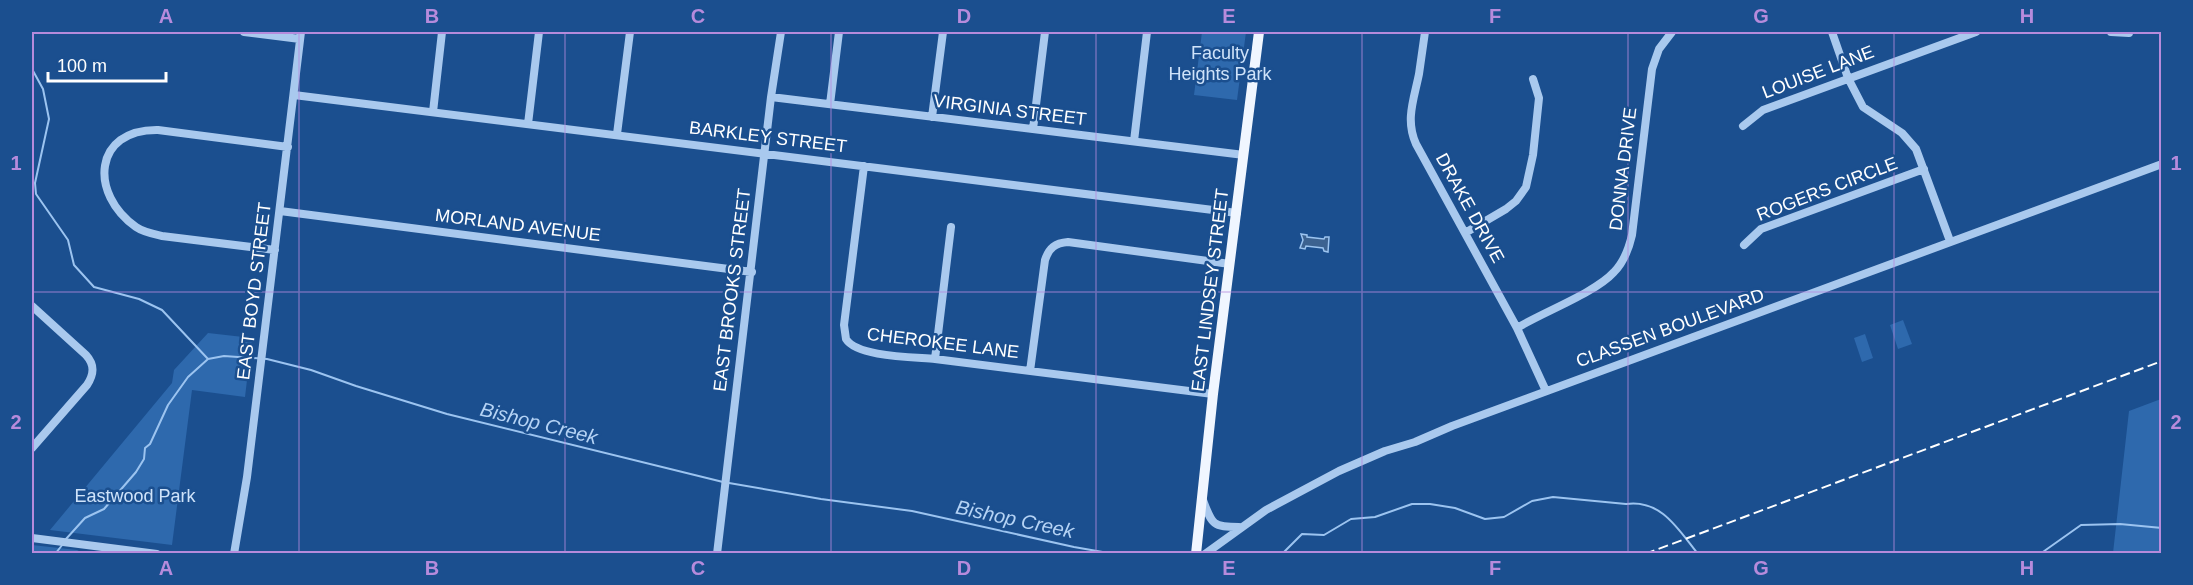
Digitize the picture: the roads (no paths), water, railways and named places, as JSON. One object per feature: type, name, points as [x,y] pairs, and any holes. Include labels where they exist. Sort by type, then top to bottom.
[{"type":"main road","name":"EAST LINDSEY STREET","points":[[1196,554],[1213,394],[1259,32]]},
{"type":"street","points":[[244,32],[301,35]]},
{"type":"street","points":[[433,112],[442,32]]},
{"type":"street","points":[[528,124],[539,32]]},
{"type":"street","points":[[617,134],[630,32]]},
{"type":"street","name":"EAST BROOKS STREET","points":[[717,554],[771,97],[781,32]]},
{"type":"street","points":[[830,104],[839,32]]},
{"type":"street","points":[[932,117],[943,32]]},
{"type":"street","points":[[1033,129],[1045,32]]},
{"type":"street","points":[[1134,141],[1148,32]]},
{"type":"street","name":"DRAKE DRIVE","points":[[1425,32],[1410,115],[1410,129],[1416,144],[1517,328],[1546,391]]},
{"type":"street","name":"DONNA DRIVE","points":[[1517,328],[1601,282],[1616,270],[1624,259],[1634,226],[1652,69],[1659,49],[1672,32]]},
{"type":"street","points":[[1832,32],[1848,78],[1863,107],[1908,138],[1919,155],[1950,241]]},
{"type":"street","name":"LOUISE LANE","points":[[1743,126],[1763,110],[1976,32]]},
{"type":"street","points":[[2111,32],[2129,32]]},
{"type":"street","name":"EAST BOYD STREET","points":[[234,554],[261,372],[301,35]]},
{"type":"street","points":[[1465,232],[1506,209],[1516,201],[1526,187],[1533,155],[1539,98],[1533,79]]},
{"type":"street","name":"BARKLEY STREET","points":[[294,95],[1237,213]]},
{"type":"street","name":"VIRGINIA STREET","points":[[771,97],[1244,155]]},
{"type":"street","points":[[275,250],[162,236],[144,231],[130,222],[111,199],[106,191],[104,171],[106,161],[115,146],[126,135],[138,130],[158,130],[288,147]]},
{"type":"street","name":"CLASSEN BOULEVARD","points":[[1205,554],[1240,527],[1281,502],[1362,460],[2162,164]]},
{"type":"street","name":"CHEROKEE LANE","points":[[864,166],[844,325],[846,339],[854,348],[1213,394]]},
{"type":"street","name":"ROGERS CIRCLE","points":[[1744,245],[1761,229],[1924,169]]},
{"type":"street","name":"MORLAND AVENUE","points":[[280,211],[752,272]]},
{"type":"street","points":[[935,358],[951,227]]},
{"type":"street","points":[[1030,371],[1044,266],[1050,249],[1055,245],[1068,242],[1230,264]]},
{"type":"street","points":[[32,306],[91,361],[93,369],[91,379],[32,448]]},
{"type":"street","points":[[1203,499],[1209,518],[1215,524],[1221,527],[1240,527]]},
{"type":"street","points":[[32,538],[76,542],[95,549],[157,554]]},
{"type":"waterway","points":[[32,69],[43,89],[49,119],[35,183],[36,194],[68,240],[74,265],[94,287],[139,299],[162,310],[208,359]]},
{"type":"waterway","name":"Bishop Creek","points":[[66,539],[85,518],[104,509],[136,472],[144,459],[145,448],[150,444],[168,405],[188,377],[208,359],[224,356],[267,359],[311,370],[447,414],[723,482]]},
{"type":"waterway","name":"Bishop Creek","points":[[729,483],[821,499],[912,511],[1114,554]]},
{"type":"waterway","name":"Bishop Creek","points":[[1282,554],[1302,534],[1324,535],[1351,519],[1375,517],[1412,504],[1455,508],[1485,519],[1504,517],[1532,501],[1553,497],[1649,506],[1668,518],[1698,554]]},
{"type":"waterway","name":"Bishop Creek","points":[[2040,554],[2081,525],[2120,524],[2162,528]]},
{"type":"waterway","name":"Bishop Creek","points":[[55,554],[63,544]]},
{"type":"railway","points":[[1645,554],[2162,361]]},
{"type":"park label","name":"Faculty Heights Park","points":[[1220,63]]},
{"type":"park label","name":"Eastwood Park","points":[[135,496]]}]
